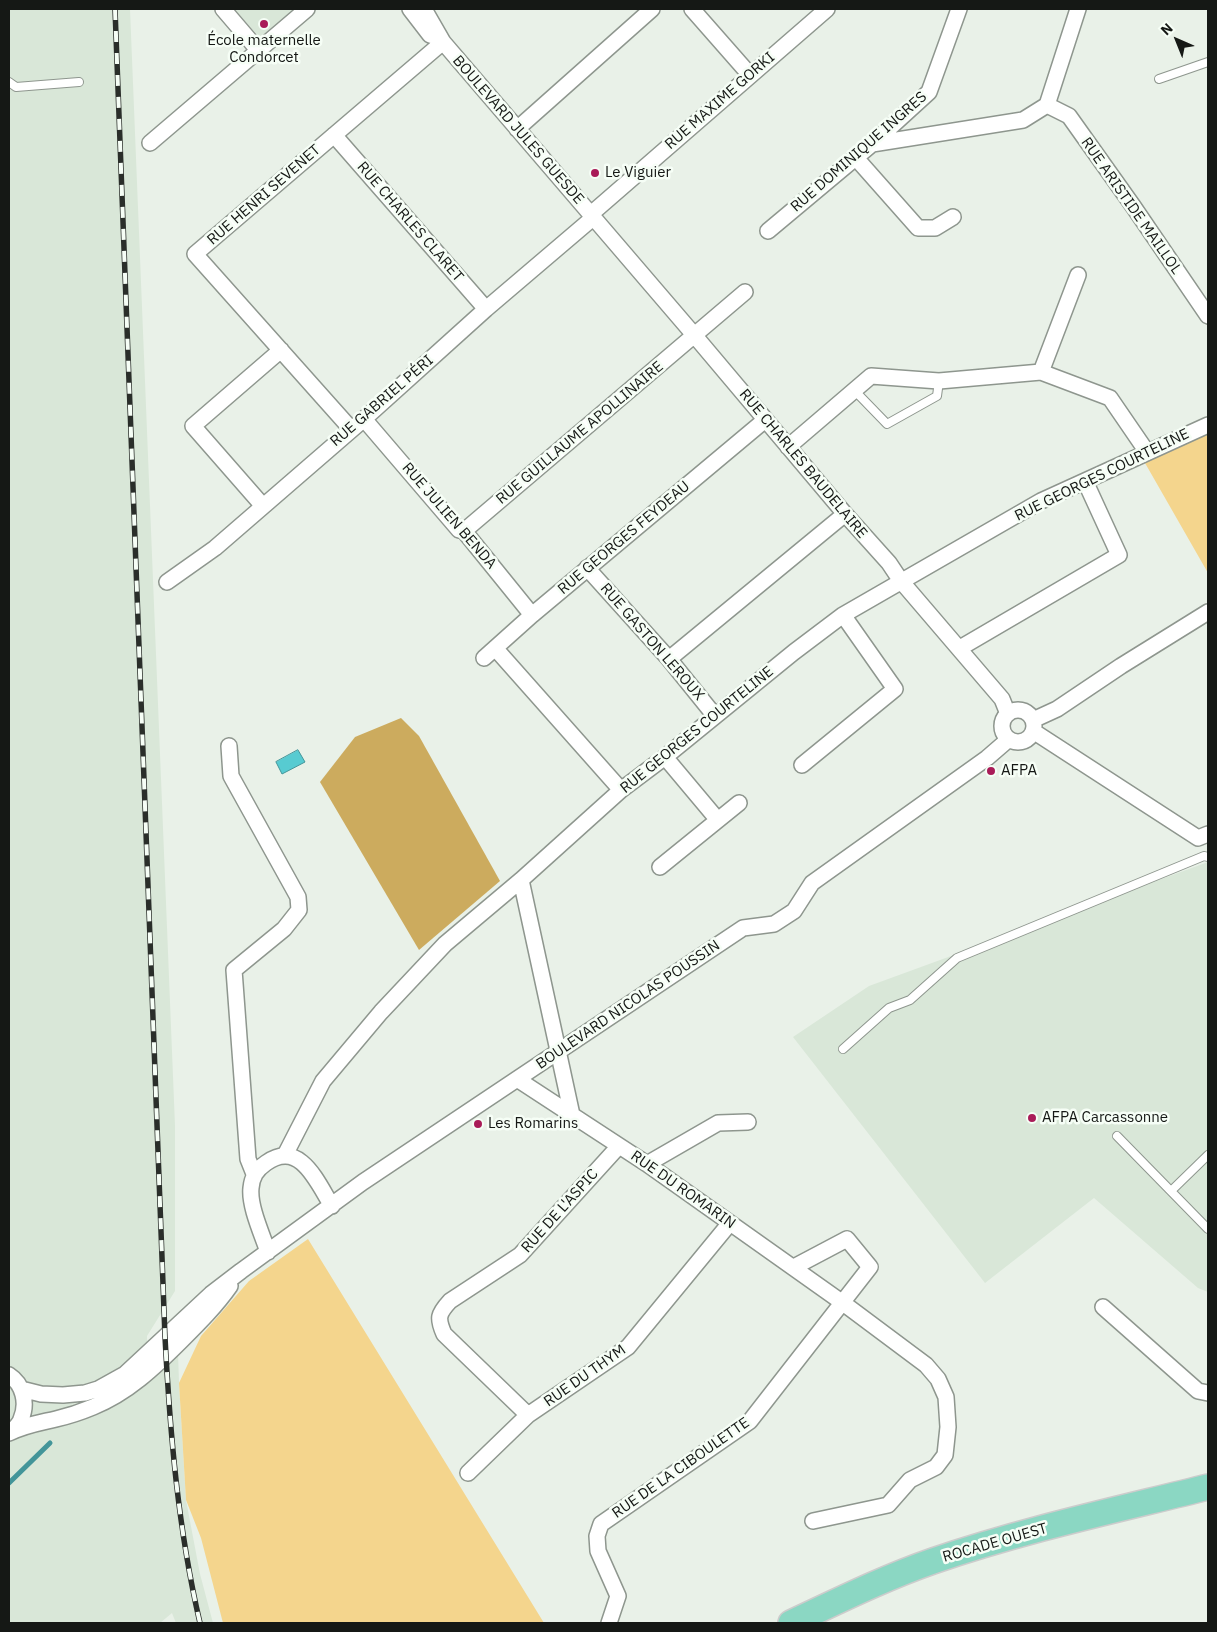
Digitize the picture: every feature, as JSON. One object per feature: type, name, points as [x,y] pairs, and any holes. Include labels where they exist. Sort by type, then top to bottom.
[{"type":"main road","name":"ROCADE OUEST","points":[[791,1623],[865,1588],[934,1561],[1027,1533],[1208,1488]]},
{"type":"street","points":[[223,9],[259,51]]},
{"type":"street","points":[[150,143],[307,9]]},
{"type":"street","name":"BOULEVARD JULES GUESDE","points":[[410,9],[430,35],[443,42]]},
{"type":"street","name":"BOULEVARD JULES GUESDE","points":[[424,9],[443,42],[592,216]]},
{"type":"street","points":[[517,129],[652,9]]},
{"type":"street","points":[[692,9],[750,75]]},
{"type":"street","name":"RUE MAXIME GORKI","points":[[592,216],[826,9]]},
{"type":"street","name":"RUE DOMINIQUE INGRES","points":[[768,231],[856,158],[929,92],[959,9]]},
{"type":"street","points":[[872,144],[1023,120],[1047,105],[1078,9]]},
{"type":"street","name":"RUE HENRI SEVENET","points":[[351,429],[195,254],[443,42]]},
{"type":"street","name":"RUE ARISTIDE MAILLOL","points":[[1047,105],[1069,116],[1208,316]]},
{"type":"street","name":"RUE CHARLES CLARET","points":[[334,136],[486,309]]},
{"type":"street","points":[[856,158],[918,228],[934,228],[953,217]]},
{"type":"street","name":"RUE GABRIEL PÉRI","points":[[167,582],[215,548],[364,419],[592,216]]},
{"type":"street","name":"RUE CHARLES BAUDELAIRE","points":[[592,216],[845,514],[889,563],[901,581],[1002,699],[1008,714]]},
{"type":"street","points":[[1041,372],[1078,275]]},
{"type":"street","name":"RUE GUILLAUME APOLLINAIRE","points":[[464,531],[745,292]]},
{"type":"street","points":[[263,506],[193,426],[281,350]]},
{"type":"street","points":[[788,447],[870,376],[939,381],[1041,372],[1110,398],[1146,452]]},
{"type":"street","name":"RUE JULIEN BENDA","points":[[364,419],[459,530],[464,531],[532,615]]},
{"type":"street","name":"RUE GEORGES FEYDEAU","points":[[484,658],[532,615],[765,420]]},
{"type":"street","name":"RUE GEORGES COURTELINE","points":[[284,1154],[323,1080],[381,1012],[444,944],[521,880],[621,790],[665,757],[794,652],[843,615],[1041,501],[1208,425]]},
{"type":"street","points":[[960,648],[1119,555],[1085,481]]},
{"type":"street","points":[[670,659],[845,514]]},
{"type":"street","name":"RUE GASTON LEROUX","points":[[588,568],[670,659],[715,716]]},
{"type":"street","points":[[1208,612],[1121,666],[1057,709],[1033,726],[1028,739],[1013,742],[1003,732],[1002,727],[1004,718],[1008,714],[1016,710],[1022,710],[1030,716],[1033,726],[1198,838],[1208,834]]},
{"type":"street","points":[[802,764],[895,689],[843,615]]},
{"type":"street","points":[[495,648],[621,790]]},
{"type":"street","name":"BOULEVARD NICOLAS POUSSIN","points":[[21,1389],[41,1394],[63,1396],[85,1394],[111,1383],[125,1374],[192,1310],[241,1271],[363,1182],[743,928],[774,924],[794,911],[812,883],[987,758],[1009,739]]},
{"type":"street","points":[[229,746],[231,776],[298,897],[299,910],[284,929],[234,970],[248,1159],[254,1174],[250,1190],[268,1252]]},
{"type":"street","points":[[665,757],[718,820]]},
{"type":"street","points":[[660,866],[739,803]]},
{"type":"street","points":[[521,880],[572,1115]]},
{"type":"street","name":"RUE DU ROMARIN","points":[[517,1079],[647,1164],[794,1267],[926,1365],[938,1378],[946,1397],[948,1427],[945,1455],[936,1467],[910,1480],[888,1505],[812,1521]]},
{"type":"street","points":[[647,1164],[718,1123],[748,1122]]},
{"type":"street","name":"RUE DE L'ASPIC","points":[[528,1415],[444,1334],[439,1322],[441,1310],[450,1301],[520,1255],[619,1146]]},
{"type":"street","points":[[254,1174],[270,1161],[284,1154],[298,1159],[309,1168],[332,1206]]},
{"type":"street","name":"RUE DU THYM","points":[[468,1473],[528,1415],[628,1347],[730,1223]]},
{"type":"street","points":[[794,1267],[847,1239],[870,1267],[843,1303]]},
{"type":"street","name":"BOULEVARD NICOLAS POUSSIN","points":[[10,1432],[28,1424],[58,1419],[93,1407],[126,1390],[143,1377],[194,1328],[220,1301],[241,1271]]},
{"type":"street","name":"RUE DE LA CIBOULETTE","points":[[609,1623],[618,1596],[598,1551],[597,1536],[602,1524],[750,1421],[843,1303]]},
{"type":"street","points":[[1103,1307],[1198,1391],[1208,1393]]},
{"type":"street","points":[[9,1375],[14,1378],[21,1389],[25,1404],[21,1420],[10,1432]]},
{"type":"lane","points":[[1159,80],[1208,62]]},
{"type":"lane","points":[[9,82],[16,87],[79,82]]},
{"type":"lane","points":[[854,390],[887,424],[937,396],[939,381]]},
{"type":"lane","points":[[844,1050],[889,1008],[910,1000],[958,958],[1204,856],[1208,857]]},
{"type":"lane","points":[[1117,1136],[1208,1229]]},
{"type":"lane","points":[[1171,1191],[1208,1155]]},
{"type":"shaded area","points":[[9,9],[130,9],[175,1126],[175,1291],[147,1336],[147,1381],[178,1352],[186,1500],[200,1574],[213,1623],[176,1623],[172,1613],[160,1623],[9,1623]]},
{"type":"shaded area","name":"École maternelle Condorcet","points":[[234,9],[297,9],[261,39]]},
{"type":"shaded area","points":[[1208,433],[1208,573],[1145,463]]},
{"type":"shaded area","points":[[401,718],[419,736],[500,881],[419,950],[320,782],[355,737]]},
{"type":"shaded area","name":"AFPA Carcassonne","points":[[1208,862],[1208,1292],[1198,1288],[1094,1198],[985,1283],[793,1037],[869,986]]},
{"type":"shaded area","points":[[308,1239],[544,1623],[223,1623],[201,1538],[186,1500],[179,1383],[201,1336],[249,1281]]},
{"type":"water","points":[[298,750],[305,762],[282,774],[276,762]]},
{"type":"waterway","points":[[9,1483],[50,1443]]},
{"type":"railway","points":[[115,9],[165,1337],[176,1481],[192,1588],[200,1623]]},
{"type":"place","name":"École maternelle Condorcet","points":[[264,24]]},
{"type":"place","name":"Le Viguier","points":[[595,173]]},
{"type":"place","name":"AFPA","points":[[991,771]]},
{"type":"place","name":"AFPA Carcassonne","points":[[1032,1118]]},
{"type":"place","name":"Les Romarins","points":[[478,1124]]}]
